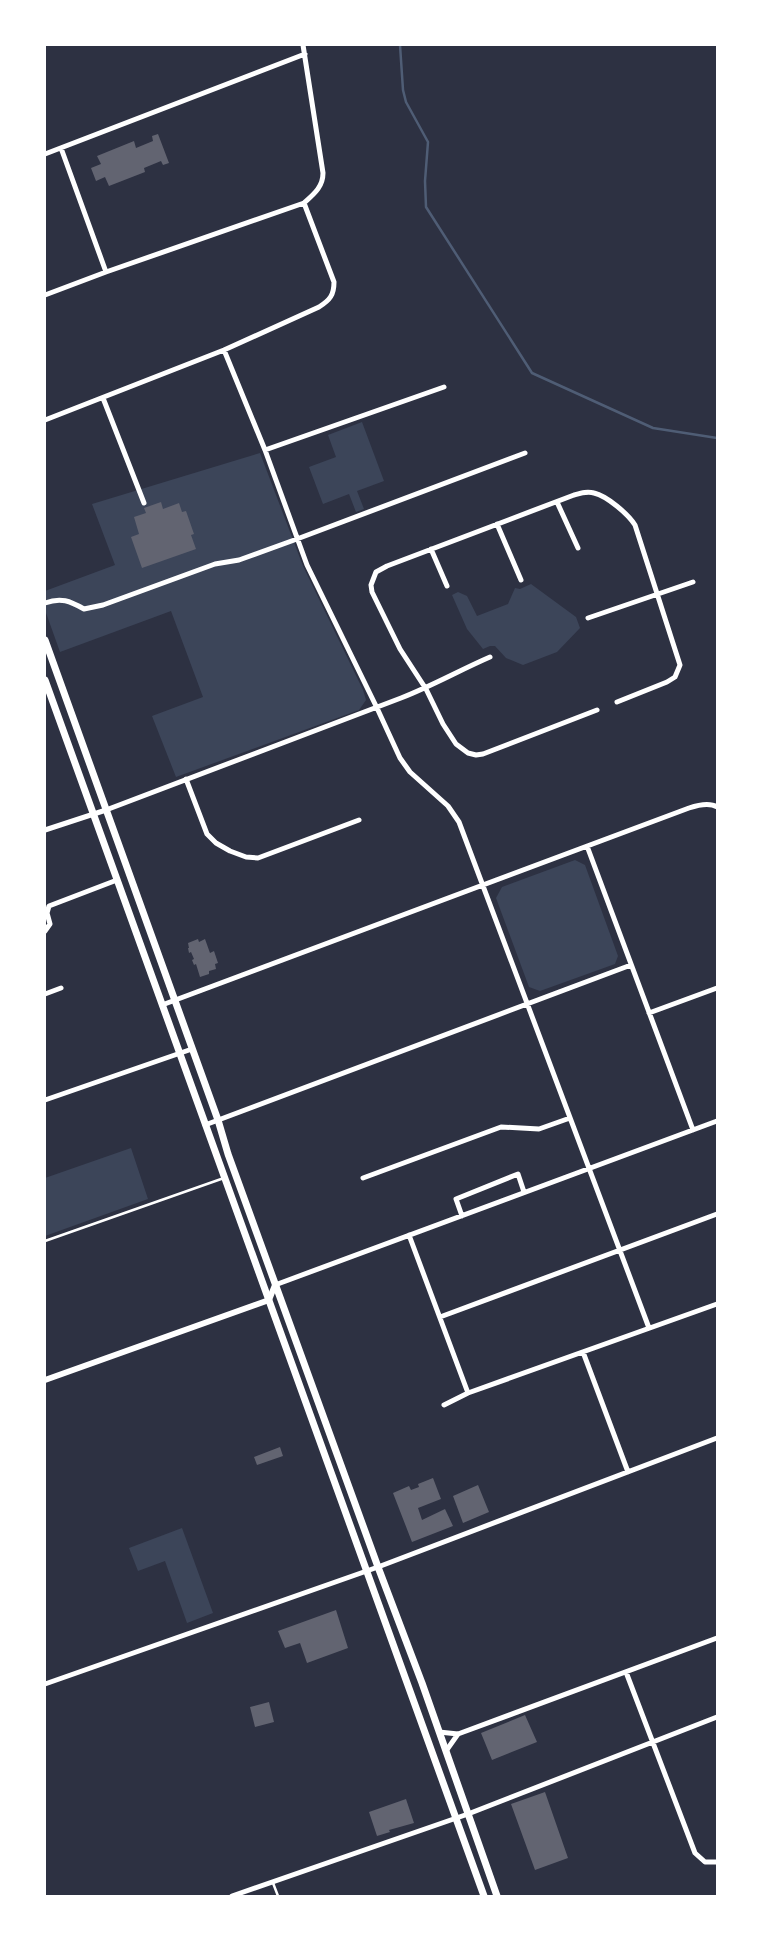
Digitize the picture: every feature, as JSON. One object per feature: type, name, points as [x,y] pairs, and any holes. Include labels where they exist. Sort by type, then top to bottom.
[{"type":"main road","points":[[45,640],[218,1120],[228,1154],[275,1285],[446,1751],[497,1896]]},
{"type":"main road","points":[[45,680],[484,1896]]},
{"type":"street","points":[[45,295],[304,203],[316,192],[323,180],[304,45]]},
{"type":"street","points":[[45,154],[305,54]]},
{"type":"street","points":[[61,148],[106,272]]},
{"type":"street","points":[[45,420],[224,350],[319,308],[330,300],[334,291],[334,282],[304,203]]},
{"type":"street","points":[[224,350],[265,450],[307,565],[403,763],[410,772],[455,814],[649,1328]]},
{"type":"street","points":[[265,450],[444,387]]},
{"type":"street","points":[[103,398],[144,503]]},
{"type":"street","points":[[45,603],[60,599],[68,600],[84,609],[91,609],[214,564],[239,560],[525,453]]},
{"type":"street","points":[[597,710],[483,754],[468,753],[456,744],[443,724],[426,689],[400,649],[372,592],[372,578],[379,570],[496,524],[585,492],[602,496],[630,517],[640,536],[680,665],[675,677],[667,682],[617,702]]},
{"type":"street","points":[[557,502],[578,548]]},
{"type":"street","points":[[496,524],[521,580]]},
{"type":"street","points":[[431,550],[447,586]]},
{"type":"street","points":[[588,618],[693,582]]},
{"type":"street","points":[[45,830],[106,810],[426,689],[452,674],[490,657]]},
{"type":"street","points":[[186,779],[207,834],[216,842],[246,857],[258,858],[359,820]]},
{"type":"street","points":[[162,1005],[689,808],[715,806]]},
{"type":"street","points":[[587,846],[693,1130]]},
{"type":"street","points":[[45,931],[50,924],[47,913],[49,906],[117,880]]},
{"type":"street","points":[[205,1124],[631,966]]},
{"type":"street","points":[[45,994],[61,988]]},
{"type":"street","points":[[649,1013],[717,988]]},
{"type":"street","points":[[45,1100],[192,1048]]},
{"type":"street","points":[[363,1178],[501,1127],[539,1129],[570,1118]]},
{"type":"street","points":[[45,1380],[269,1300],[275,1285],[717,1121]]},
{"type":"street","points":[[462,1216],[456,1199],[518,1174],[524,1192]]},
{"type":"street","points":[[440,1317],[717,1214]]},
{"type":"street","points":[[409,1235],[468,1393]]},
{"type":"street","points":[[444,1405],[468,1393],[717,1304]]},
{"type":"street","points":[[583,1352],[628,1472]]},
{"type":"street","points":[[45,1684],[378,1567],[717,1438]]},
{"type":"street","points":[[439,1732],[458,1734],[717,1638]]},
{"type":"street","points":[[626,1672],[694,1853],[706,1862],[717,1862]]},
{"type":"street","points":[[232,1896],[468,1814],[717,1716]]},
{"type":"street","points":[[446,1751],[458,1734]]},
{"type":"lane","points":[[45,1241],[225,1178]]},
{"type":"lane","points":[[273,1882],[278,1896]]},
{"type":"shaded area","points":[[362,422],[384,481],[357,491],[364,509],[356,512],[349,494],[323,504],[309,467],[336,457],[328,435]]},
{"type":"shaded area","points":[[260,453],[303,566],[363,690],[366,700],[359,710],[176,777],[152,716],[203,697],[171,611],[60,652],[45,610],[45,591],[115,565],[92,504]]},
{"type":"shaded area","points":[[531,584],[576,617],[580,628],[557,652],[523,665],[506,658],[495,646],[483,649],[467,629],[452,595],[458,592],[467,596],[477,616],[508,604],[515,588],[520,589]]},
{"type":"shaded area","points":[[575,860],[585,865],[618,956],[615,964],[540,991],[529,987],[496,898],[502,887]]},
{"type":"shaded area","points":[[131,1148],[148,1199],[45,1236],[45,1178]]},
{"type":"shaded area","points":[[182,1528],[213,1613],[187,1623],[165,1561],[138,1571],[129,1548]]},
{"type":"building","points":[[158,134],[169,163],[163,165],[161,161],[144,168],[145,172],[109,186],[105,177],[96,181],[91,168],[101,164],[97,156],[134,141],[136,148],[153,141],[152,136]]},
{"type":"building","points":[[161,502],[163,509],[179,503],[182,512],[186,511],[194,534],[191,535],[196,549],[142,568],[131,537],[139,534],[134,517],[146,513],[144,508]]},
{"type":"building","points":[[198,939],[199,942],[205,939],[210,953],[214,951],[218,963],[215,964],[216,969],[200,977],[188,948],[188,943]]},
{"type":"building","points":[[280,1447],[283,1456],[257,1465],[254,1457]]},
{"type":"building","points":[[433,1478],[441,1499],[418,1508],[422,1520],[445,1509],[453,1526],[412,1542],[393,1493],[409,1486],[411,1490],[419,1487],[418,1484]]},
{"type":"building","points":[[478,1485],[489,1512],[463,1523],[453,1496]]},
{"type":"building","points":[[336,1610],[348,1648],[307,1663],[300,1643],[285,1648],[278,1631]]},
{"type":"building","points":[[269,1702],[274,1722],[255,1727],[250,1707]]},
{"type":"building","points":[[525,1715],[537,1742],[492,1760],[481,1733]]},
{"type":"building","points":[[545,1792],[568,1858],[535,1870],[511,1804]]},
{"type":"building","points":[[406,1799],[414,1823],[389,1830],[390,1832],[377,1836],[369,1812]]},
{"type":"waterway","points":[[400,45],[403,90],[406,102],[428,142],[425,181],[426,207],[532,373],[653,428],[717,438]]}]
